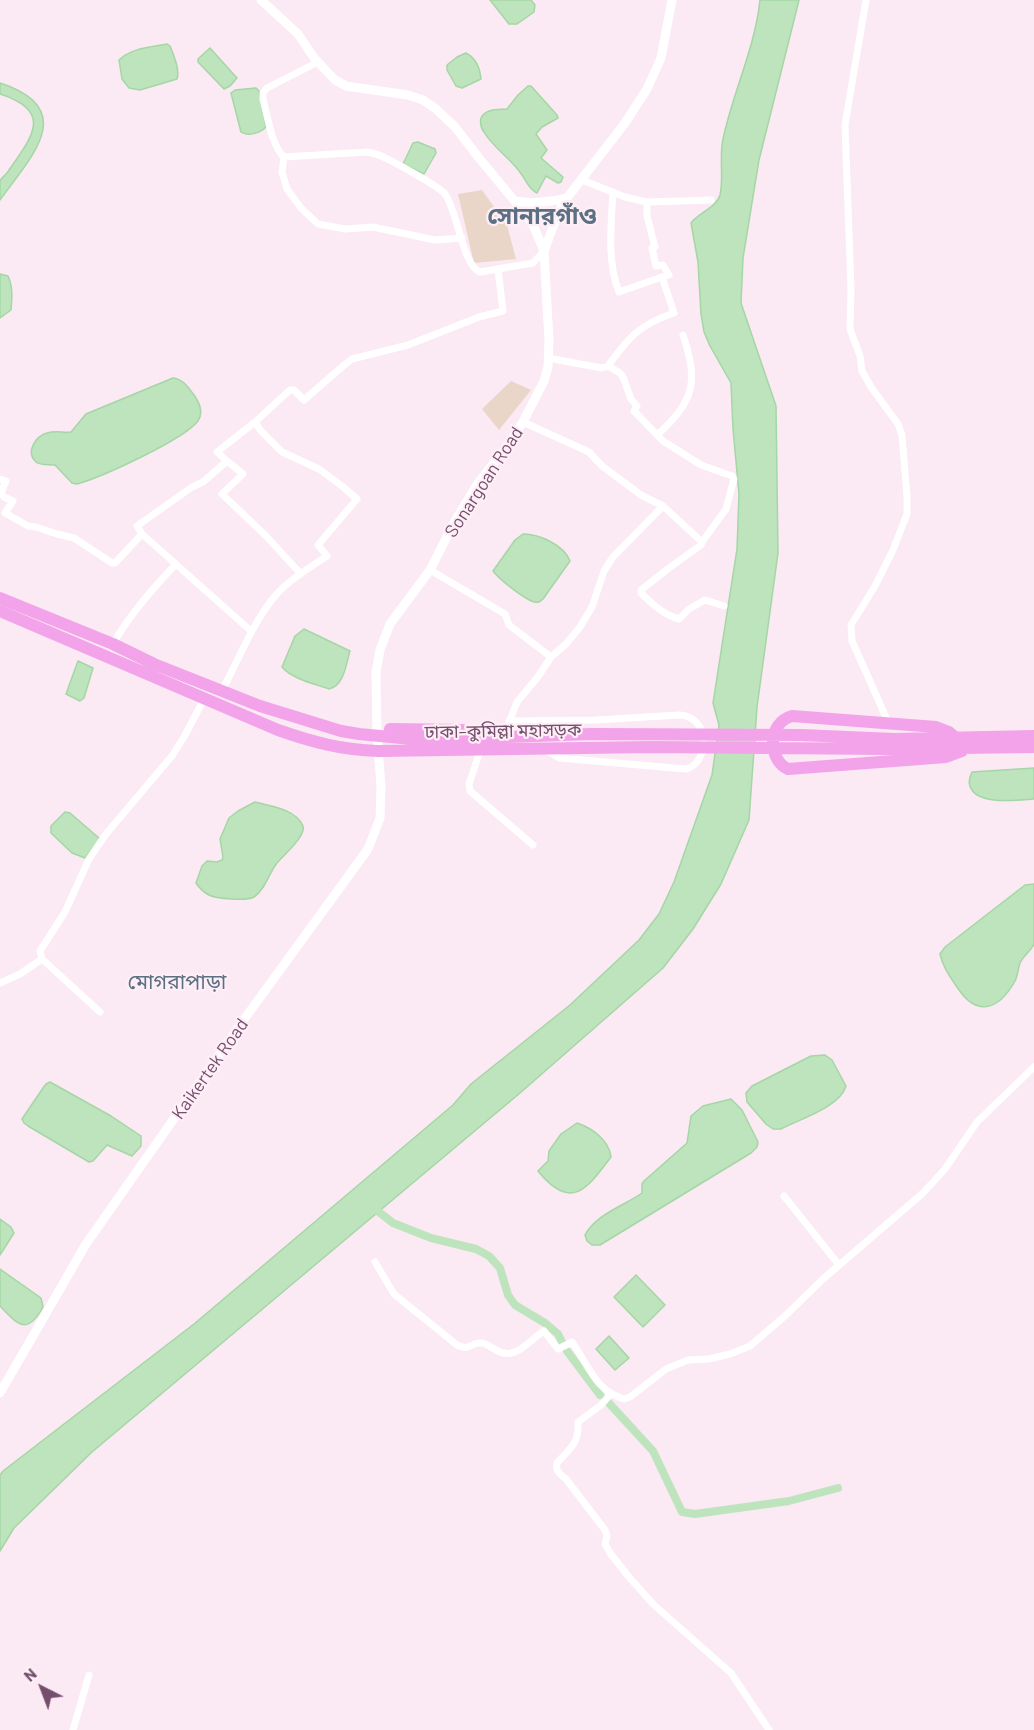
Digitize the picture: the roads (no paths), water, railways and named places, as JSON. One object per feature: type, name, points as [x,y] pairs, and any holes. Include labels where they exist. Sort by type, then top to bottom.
[{"type":"highway","name":"ঢাকা–কুমিল্লা মহাসড়ক","points":[[0,598],[113,644],[154,664],[260,706],[340,731],[377,732],[422,740],[592,735],[651,741],[802,749],[1034,747]]},
{"type":"highway","name":"ঢাকা–কুমিল্লা মহাসড়ক","points":[[0,611],[278,730],[339,748],[378,751],[480,751],[801,735],[894,739],[1034,736]]},
{"type":"highway","points":[[126,651],[152,655],[298,712],[377,732],[507,725],[592,735]]},
{"type":"highway","points":[[956,738],[949,732],[936,727],[792,716],[786,718],[774,732],[775,752],[779,763],[788,769],[946,758],[968,748]]},
{"type":"main road","name":"Sonargoan Road","points":[[261,0],[298,34],[331,77],[346,86],[408,95],[423,100],[436,109],[455,127],[528,216],[544,251],[548,358],[544,381],[523,422],[478,483],[456,519],[430,570],[390,624],[380,650],[376,672],[377,732]]},
{"type":"main road","name":"Sonargoan Road","points":[[544,251],[559,211],[567,198],[625,123],[646,89],[661,58],[672,0]]},
{"type":"main road","points":[[515,201],[524,203],[567,198]]},
{"type":"main road","name":"Kaikertek Road","points":[[0,1393],[86,1244],[232,1036],[368,849],[380,818],[381,786],[377,732]]},
{"type":"street","points":[[866,0],[845,125],[851,289],[850,329],[860,356],[862,371],[898,424],[902,435],[907,514],[893,550],[875,586],[851,625],[852,641],[889,724]]},
{"type":"street","points":[[318,62],[267,88],[263,93],[279,153],[284,157],[368,152],[381,155],[441,189],[450,204],[468,261],[475,270],[480,272],[524,266],[533,263],[544,251]]},
{"type":"street","points":[[284,157],[282,172],[287,189],[301,208],[318,224],[345,229],[373,227],[435,240],[462,238]]},
{"type":"street","points":[[582,180],[625,197],[647,202],[711,200]]},
{"type":"street","points":[[613,192],[612,266],[619,292],[669,275],[663,265],[656,266],[652,248],[655,247],[647,216],[647,202]]},
{"type":"street","points":[[302,574],[222,494],[243,474],[217,452],[290,390],[294,390],[304,400],[352,359],[408,345],[479,316],[502,311],[498,269]]},
{"type":"street","points":[[548,358],[602,368],[608,366],[638,330],[656,319],[674,313],[662,277]]},
{"type":"street","points":[[657,435],[683,407],[693,381],[689,352],[683,335]]},
{"type":"street","points":[[608,366],[623,377],[631,399],[637,406],[634,411],[657,435],[701,465],[732,476],[734,479],[726,509],[701,545],[654,579],[641,590],[641,593],[668,616],[679,619],[689,609],[705,600],[724,606]]},
{"type":"street","points":[[225,685],[252,632],[275,596],[327,556],[318,545],[357,500],[319,469],[282,452],[255,422]]},
{"type":"street","points":[[523,422],[589,452],[602,466],[641,495],[663,506],[702,542]]},
{"type":"street","points":[[227,461],[203,482],[192,487],[137,526],[142,534],[252,632]]},
{"type":"street","points":[[0,479],[6,481],[1,493],[13,501],[5,513],[28,526],[74,538],[112,562],[115,563],[142,534]]},
{"type":"street","points":[[545,749],[559,758],[686,769],[699,761],[703,737],[700,726],[698,722],[685,715],[507,725],[517,702],[551,657],[580,627],[592,607],[604,571],[613,557],[663,506]]},
{"type":"street","points":[[113,644],[137,607],[176,564]]},
{"type":"street","points":[[430,570],[505,614],[509,626],[551,657]]},
{"type":"street","points":[[100,1011],[42,959],[40,951],[65,912],[89,859],[106,834],[172,756],[204,699]]},
{"type":"street","points":[[480,751],[469,784],[470,791],[533,845]]},
{"type":"street","points":[[0,983],[20,974],[42,959]]},
{"type":"street","points":[[375,1262],[394,1294],[457,1345],[467,1348],[482,1343],[499,1352],[514,1353],[544,1331],[558,1349],[572,1342],[596,1381],[611,1394],[624,1399],[630,1397],[666,1369],[688,1360],[709,1359],[750,1346],[923,1193],[945,1169],[977,1122],[1034,1068]]},
{"type":"street","points":[[784,1197],[839,1265]]},
{"type":"street","points":[[611,1394],[601,1405],[578,1422],[577,1440],[557,1463],[558,1472],[566,1479],[605,1530],[607,1536],[605,1544],[629,1577],[653,1604],[731,1673],[769,1730]]},
{"type":"street","points":[[73,1730],[89,1675]]},
{"type":"waterway","points":[[370,1205],[393,1223],[431,1238],[476,1249],[489,1256],[500,1268],[508,1295],[515,1305],[545,1323],[558,1334],[563,1344]]},
{"type":"waterway","points":[[567,1351],[600,1395]]},
{"type":"waterway","points":[[607,1401],[653,1451],[682,1512],[695,1514],[789,1501],[838,1488]]},
{"type":"district","name":"সোনারগাঁও","points":[[542,216]]},
{"type":"district","name":"মোগরাপাড়া","points":[[177,982]]}]
